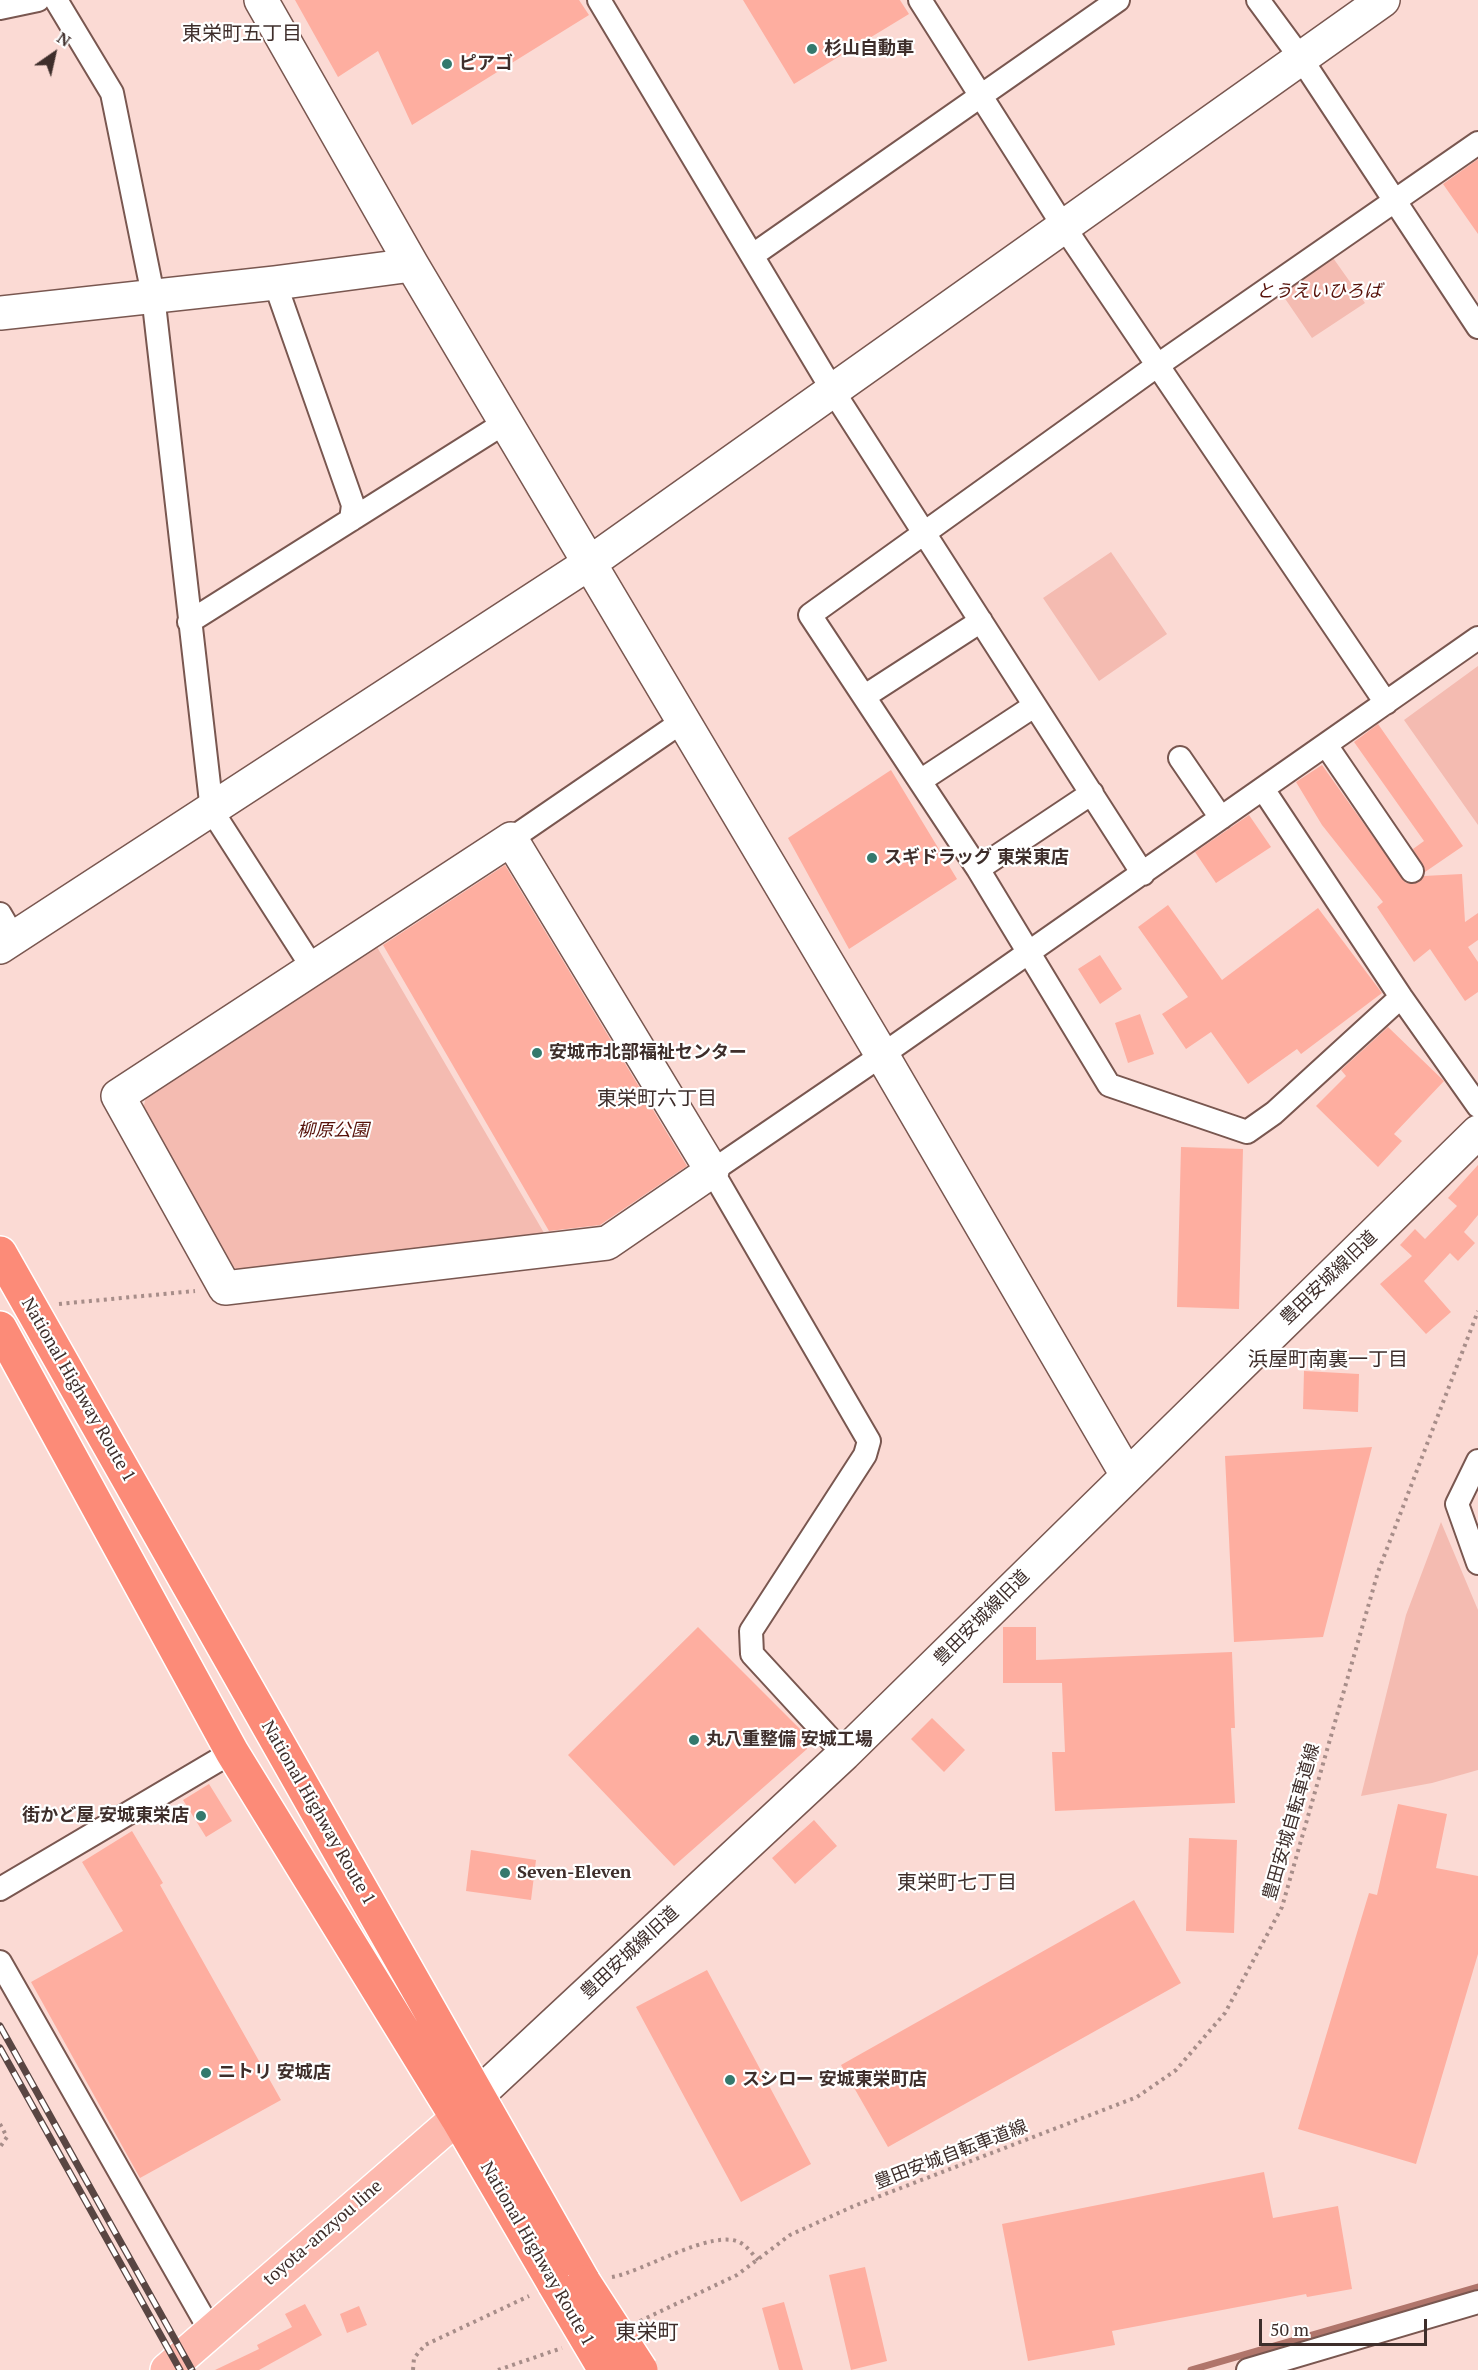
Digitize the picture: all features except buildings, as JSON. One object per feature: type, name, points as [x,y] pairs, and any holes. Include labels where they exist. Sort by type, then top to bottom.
[{"type":"highway","name":"National Highway Route 1","points":[[0,1253],[468,2107],[569,2283],[605,2370]]},
{"type":"highway","name":"National Highway Route 1","points":[[0,1328],[232,1752],[468,2107]]},
{"type":"highway","name":"National Highway Route 1","points":[[569,2283],[640,2370]]},
{"type":"main road","name":"toyota-anzyou line","points":[[167,2370],[210,2330],[468,2107]]},
{"type":"street","points":[[0,8],[38,0]]},
{"type":"street","points":[[56,0],[112,93],[153,295],[212,811],[314,970]]},
{"type":"street","points":[[261,0],[412,265],[591,562],[1127,1475]]},
{"type":"street","points":[[599,0],[833,391],[1143,874]]},
{"type":"street","points":[[920,0],[1064,227],[1386,703]]},
{"type":"street","points":[[753,255],[1118,0]]},
{"type":"street","points":[[1258,0],[1300,57],[1478,327]]},
{"type":"street","points":[[5,933],[212,811],[591,562],[1383,0]]},
{"type":"street","points":[[1401,997],[1274,1113],[1247,1132],[1109,1085],[978,869],[810,615],[1158,365],[1478,143]]},
{"type":"street","points":[[0,313],[276,283],[412,265]]},
{"type":"street","points":[[276,283],[353,505],[351,520]]},
{"type":"street","points":[[189,622],[506,422]]},
{"type":"street","points":[[865,696],[981,621]]},
{"type":"street","points":[[683,721],[512,839],[118,1096],[225,1288],[607,1243],[1143,874],[1478,638]]},
{"type":"street","points":[[920,781],[1034,706]]},
{"type":"street","points":[[1326,745],[1412,871]]},
{"type":"street","points":[[1180,758],[1221,818]]},
{"type":"street","points":[[1263,789],[1401,997],[1478,1106]]},
{"type":"street","points":[[978,869],[1092,793]]},
{"type":"street","points":[[512,839],[712,1171],[868,1441],[865,1455],[751,1631],[752,1654],[844,1754]]},
{"type":"street","name":"豊田安城線旧道","points":[[468,2107],[844,1754],[1478,1132]]},
{"type":"street","points":[[1478,1461],[1457,1504],[1478,1563]]},
{"type":"street","points":[[0,1889],[232,1752]]},
{"type":"street","points":[[0,1962],[210,2330]]},
{"type":"street","points":[[1248,2370],[1478,2302]]},
{"type":"path","points":[[31,1307],[225,1288]]},
{"type":"path","name":"豊田安城自転車道線","points":[[647,2319],[737,2276],[790,2235],[854,2205],[1137,2097],[1176,2070],[1225,2013],[1282,1907],[1378,1572],[1478,1311]]},
{"type":"path","points":[[0,2124],[7,2137],[0,2147]]},
{"type":"path","points":[[413,2370],[414,2358],[425,2345],[569,2283],[627,2274],[695,2246],[717,2241],[740,2242],[758,2260]]},
{"type":"green space","name":"とうえいひろば","points":[[1326,248],[1365,303],[1312,338],[1275,284]]},
{"type":"green space","points":[[1111,552],[1167,634],[1099,681],[1043,598]]},
{"type":"green space","points":[[1478,666],[1478,825],[1404,720]]},
{"type":"green space","name":"柳原公園","points":[[377,947],[547,1238],[243,1273],[232,1266],[143,1109],[146,1097]]},
{"type":"green space","points":[[1441,1522],[1478,1610],[1478,1770],[1432,1783],[1361,1796],[1406,1615]]},
{"type":"waterway","points":[[1191,2370],[1478,2287]]},
{"type":"railway","points":[[0,2026],[192,2370]]},
{"type":"railway","points":[[0,2048],[180,2370]]},
{"type":"place","name":"杉山自動車","points":[[812,49]]},
{"type":"place","name":"ピアゴ","points":[[447,64]]},
{"type":"place","name":"スギドラッグ 東栄東店","points":[[872,858]]},
{"type":"place","name":"安城市北部福祉センター","points":[[537,1053]]},
{"type":"place","name":"丸八重整備 安城工場","points":[[694,1740]]},
{"type":"place","name":"街かど屋 安城東栄店","points":[[201,1816]]},
{"type":"place","name":"Seven-Eleven","points":[[505,1873]]},
{"type":"place","name":"ニトリ 安城店","points":[[206,2073]]},
{"type":"place","name":"スシロー 安城東栄町店","points":[[730,2080]]},
{"type":"district","name":"東栄町五丁目","points":[[242,34]]},
{"type":"district","name":"東栄町六丁目","points":[[657,1099]]},
{"type":"district","name":"浜屋町南裏一丁目","points":[[1328,1360]]},
{"type":"district","name":"東栄町七丁目","points":[[957,1883]]},
{"type":"district","name":"東栄町","points":[[647,2333]]}]
